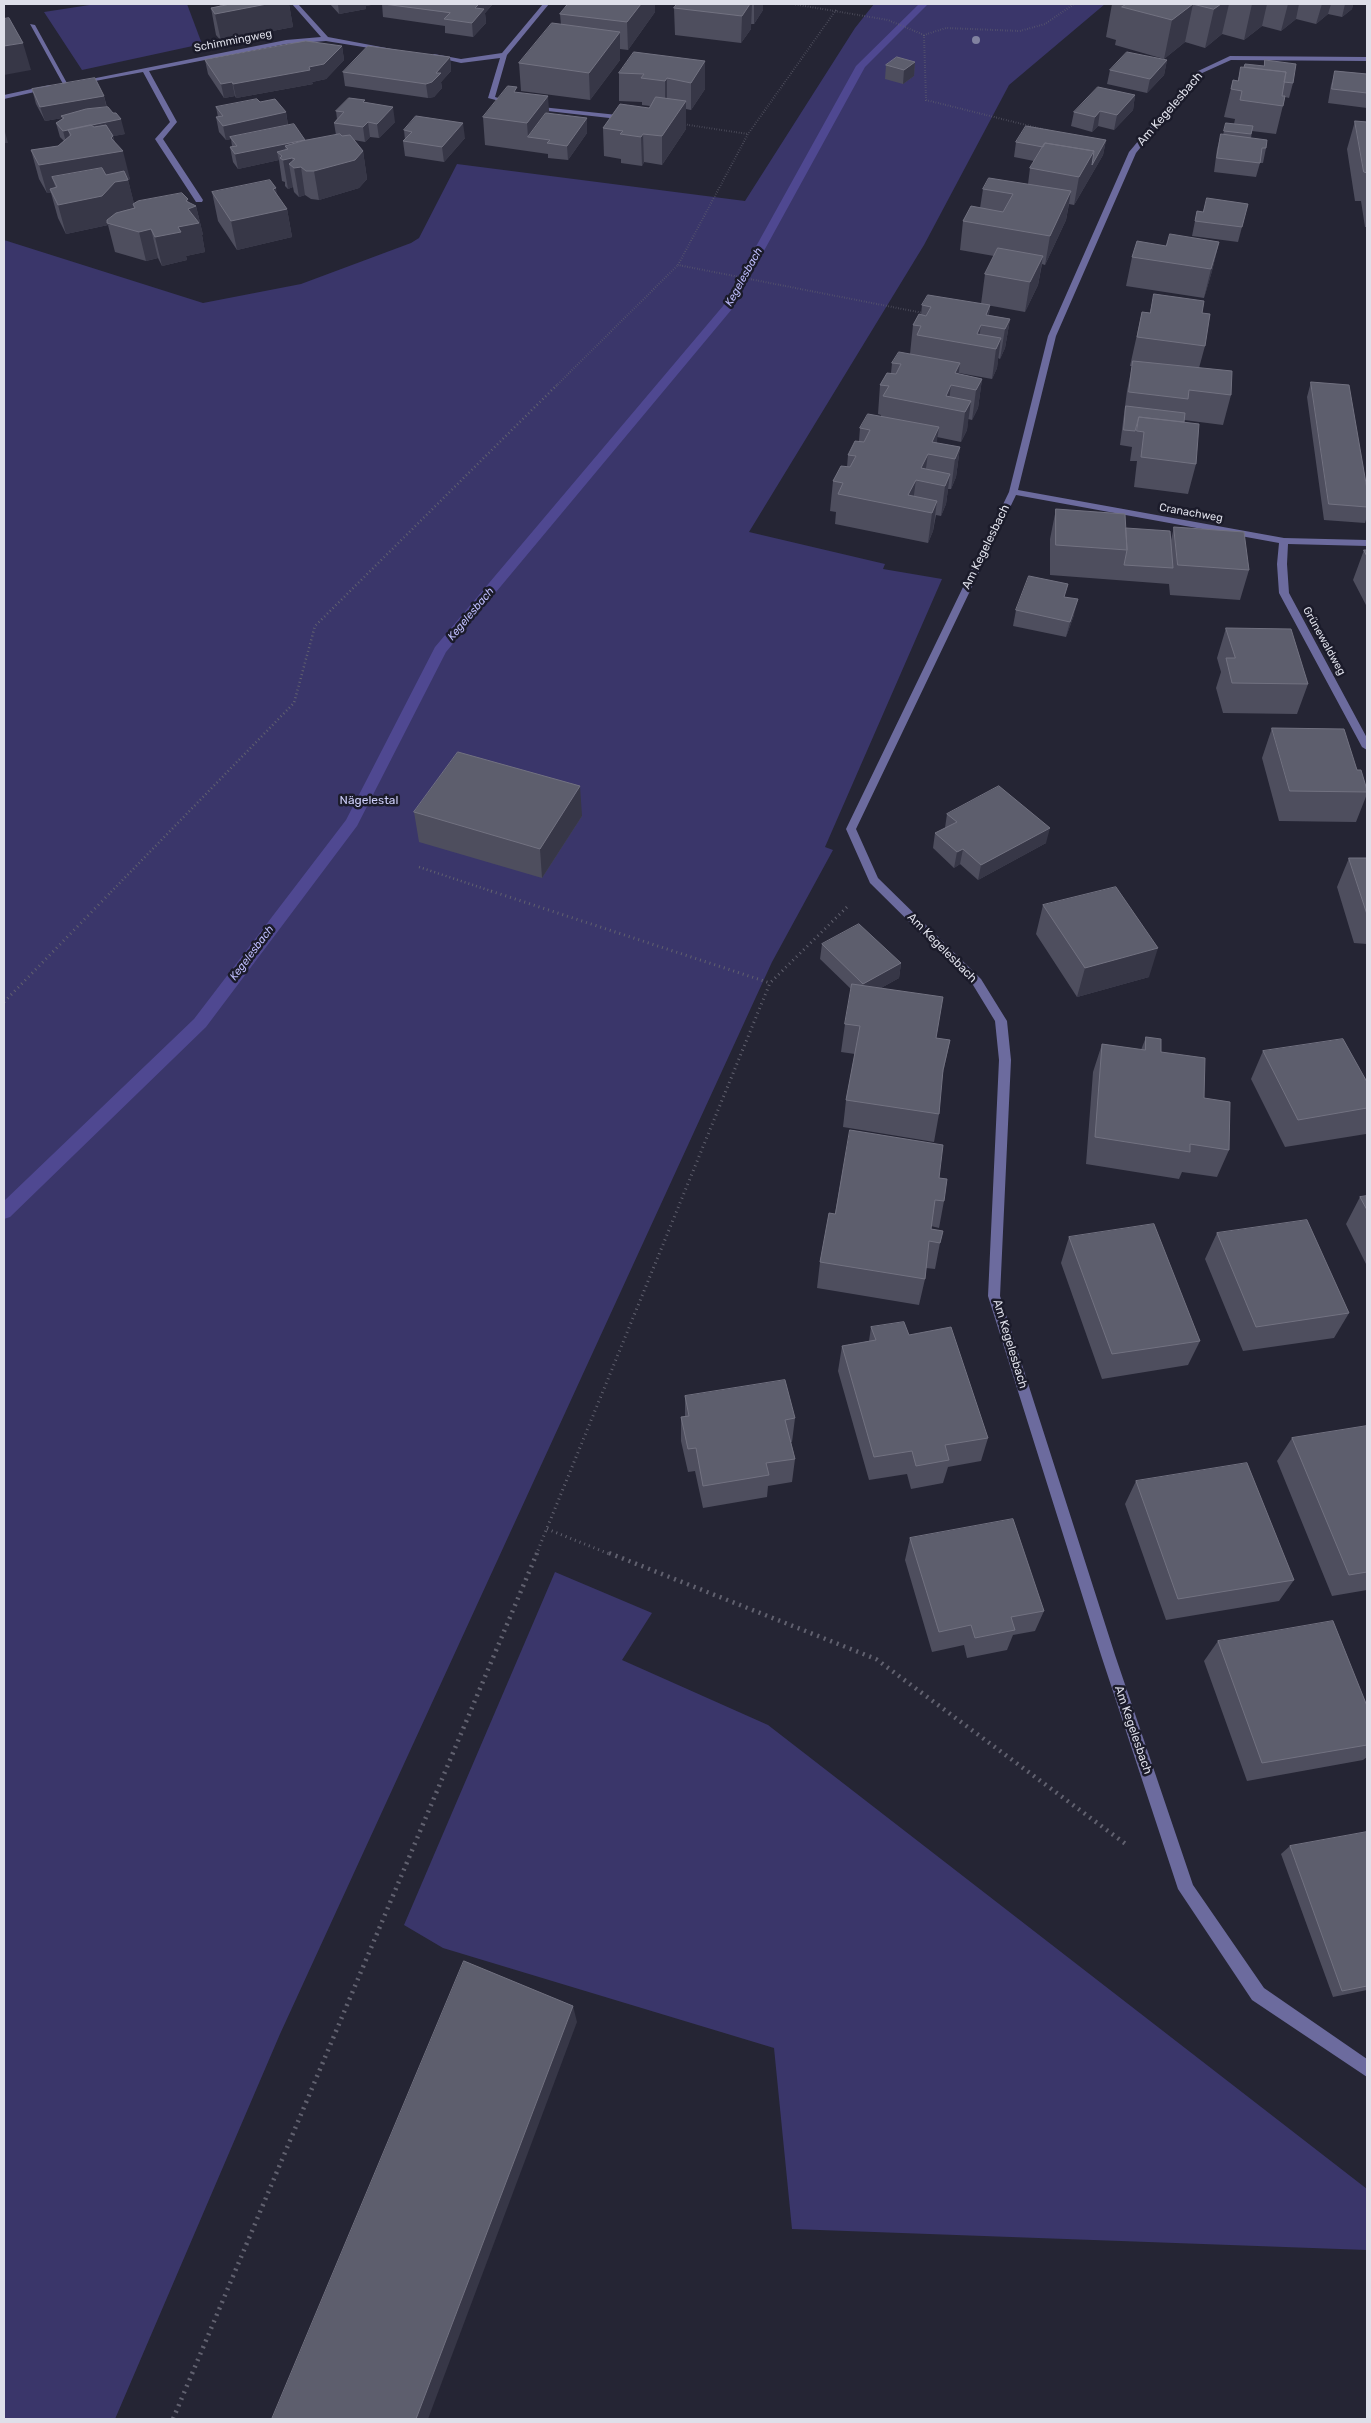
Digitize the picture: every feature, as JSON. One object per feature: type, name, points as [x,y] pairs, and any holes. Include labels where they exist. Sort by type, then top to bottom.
[{"type":"street","points":[[295,4],[326,38]]},
{"type":"street","points":[[546,4],[504,55],[491,98],[524,107],[674,123]]},
{"type":"street","points":[[32,25],[66,84]]},
{"type":"street","name":"Schimmingweg","points":[[4,97],[286,42],[326,38],[403,51]]},
{"type":"street","points":[[422,54],[461,61],[504,55]]},
{"type":"street","name":"Am Kegelesbach","points":[[1367,60],[1230,58],[1198,73],[1133,152],[1052,336],[1013,492],[851,829],[874,880],[977,982],[1001,1020],[1005,1060],[994,1296],[1108,1655],[1186,1889],[1258,1994],[1367,2069]]},
{"type":"street","points":[[145,70],[174,122],[158,139],[199,200]]},
{"type":"street","name":"Cranachweg","points":[[1013,492],[1284,541],[1367,543]]},
{"type":"street","name":"Grünewaldweg","points":[[1284,541],[1282,564],[1284,593],[1367,746]]},
{"type":"path","points":[[793,4],[888,20],[924,35],[946,28],[1020,31],[1045,24],[1074,4]]},
{"type":"path","points":[[4,1002],[294,703],[315,626],[678,265],[748,134],[836,10]]},
{"type":"path","points":[[924,35],[926,100],[1058,133]]},
{"type":"path","points":[[674,123],[748,134]]},
{"type":"path","points":[[678,265],[927,313]]},
{"type":"path","points":[[420,866],[770,983]]},
{"type":"path","points":[[173,2419],[547,1529],[770,983],[874,880]]},
{"type":"path","points":[[547,1529],[876,1659],[1131,1848]]},
{"type":"green space","points":[[96,4],[187,4],[202,44],[82,70],[44,12]]},
{"type":"green space","name":"Nägelestal","points":[[874,4],[1105,4],[1009,85],[924,245],[749,532],[885,564],[883,569],[942,579],[825,847],[833,850],[772,962],[280,2034],[115,2419],[4,2419],[4,240],[203,303],[301,284],[411,243],[419,238],[457,164],[745,201],[855,28]]},
{"type":"green space","points":[[555,1572],[652,1613],[622,1660],[768,1725],[1367,2189],[1367,2250],[792,2229],[774,2048],[443,1948],[404,1925]]},
{"type":"building","points":[[225,4],[267,4],[215,14],[211,8]]},
{"type":"building","points":[[384,4],[479,4],[475,8],[484,9],[472,23],[444,19],[450,13]]},
{"type":"building","points":[[568,4],[641,4],[627,22],[560,14]]},
{"type":"building","points":[[677,4],[750,4],[742,16],[674,8]]},
{"type":"building","points":[[1127,4],[1193,4],[1172,20],[1122,7]]},
{"type":"building","points":[[1193,4],[1221,4],[1214,9]]},
{"type":"building","points":[[9,18],[23,43],[4,46],[4,19]]},
{"type":"building","points":[[552,23],[620,32],[589,73],[519,63]]},
{"type":"building","points":[[306,41],[342,46],[324,64],[309,67],[310,70],[233,84],[232,82],[221,84],[205,60]]},
{"type":"building","points":[[368,46],[450,57],[436,73],[441,73],[432,82],[426,84],[343,72]]},
{"type":"building","points":[[634,52],[705,61],[691,83],[667,78],[665,81],[641,78],[644,74],[619,73]]},
{"type":"building","points":[[1127,52],[1167,60],[1150,79],[1110,70]]},
{"type":"building","points":[[897,57],[915,62],[904,70],[886,65]]},
{"type":"building","points":[[1265,60],[1296,64],[1293,83],[1284,82],[1286,72],[1244,67],[1245,64],[1264,66]]},
{"type":"building","points":[[1241,67],[1286,72],[1282,96],[1285,96],[1283,106],[1240,100],[1242,91],[1231,89],[1233,80],[1238,81]]},
{"type":"building","points":[[1335,71],[1367,74],[1367,93],[1332,89]]},
{"type":"building","points":[[95,78],[104,96],[40,107],[32,89]]},
{"type":"building","points":[[508,86],[517,87],[514,92],[548,96],[527,123],[483,117]]},
{"type":"building","points":[[1098,87],[1135,95],[1117,115],[1100,111],[1095,117],[1074,112]]},
{"type":"building","points":[[656,97],[686,101],[662,136],[643,134],[641,137],[620,134],[623,131],[603,128],[620,104],[649,108]]},
{"type":"building","points":[[349,98],[393,107],[377,124],[368,122],[363,127],[334,123],[344,112],[336,111]]},
{"type":"building","points":[[257,99],[260,102],[275,99],[286,112],[223,126],[216,117],[223,116],[216,107]]},
{"type":"building","points":[[108,107],[121,119],[63,131],[56,123],[64,118],[61,116],[86,109]]},
{"type":"building","points":[[546,113],[587,118],[567,146],[547,143],[550,140],[528,137]]},
{"type":"building","points":[[416,116],[463,123],[442,147],[403,141],[412,132],[404,130]]},
{"type":"building","points":[[1355,121],[1367,122],[1367,173],[1364,172]]},
{"type":"building","points":[[1226,123],[1253,126],[1251,134],[1224,131]]},
{"type":"building","points":[[294,124],[305,140],[235,154],[230,147],[237,146],[230,137]]},
{"type":"building","points":[[91,125],[94,127],[106,125],[113,136],[111,138],[123,151],[39,165],[31,150],[58,146],[71,135],[68,130]]},
{"type":"building","points":[[1026,126],[1106,140],[1092,165],[1094,151],[1045,143],[1043,147],[1016,142]]},
{"type":"building","points":[[340,134],[342,136],[350,135],[363,151],[355,160],[314,171],[306,171],[301,167],[294,168],[289,164],[295,159],[283,160],[280,158],[282,156],[277,152],[288,149],[285,146],[302,141]]},
{"type":"building","points":[[1221,134],[1267,140],[1266,148],[1262,148],[1260,163],[1217,158]]},
{"type":"building","points":[[1045,143],[1094,151],[1079,177],[1030,168]]},
{"type":"building","points":[[102,168],[106,175],[124,171],[128,180],[115,182],[102,196],[58,205],[50,189],[57,187],[52,177]]},
{"type":"building","points":[[989,178],[1071,191],[1050,236],[963,221],[971,206],[1003,212],[1013,194],[983,189]]},
{"type":"building","points":[[270,180],[276,188],[273,189],[287,209],[231,221],[212,192]]},
{"type":"building","points":[[182,193],[188,199],[186,201],[196,206],[188,209],[199,223],[178,227],[181,232],[155,237],[151,229],[139,232],[107,223],[107,220],[116,213],[135,208],[133,204],[138,201]]},
{"type":"building","points":[[1207,198],[1248,204],[1242,227],[1195,221],[1197,211],[1203,212]]},
{"type":"building","points":[[1170,234],[1219,242],[1211,269],[1132,257],[1137,241],[1166,246]]},
{"type":"building","points":[[998,248],[1043,256],[1030,282],[985,274]]},
{"type":"building","points":[[1154,294],[1204,301],[1202,313],[1210,314],[1205,346],[1137,337],[1142,312],[1150,313]]},
{"type":"building","points":[[928,295],[990,305],[986,315],[1010,319],[1005,329],[981,325],[977,334],[1001,338],[996,349],[917,335],[921,326],[913,325],[919,314],[926,316],[931,307],[922,305]]},
{"type":"building","points":[[899,352],[960,363],[955,373],[982,379],[976,390],[951,385],[946,396],[971,401],[965,412],[883,396],[889,386],[880,385],[887,373],[896,374],[901,364],[892,363]]},
{"type":"building","points":[[1133,361],[1232,371],[1231,395],[1189,390],[1188,399],[1129,392]]},
{"type":"building","points":[[1311,382],[1349,385],[1367,489],[1367,507],[1329,504]]},
{"type":"building","points":[[1126,406],[1185,413],[1184,422],[1139,417],[1135,431],[1124,430]]},
{"type":"building","points":[[868,414],[939,427],[932,442],[960,447],[955,459],[928,454],[921,468],[950,474],[945,486],[916,480],[908,495],[937,501],[932,513],[838,494],[843,483],[833,481],[841,466],[850,467],[856,456],[848,455],[855,441],[864,442],[870,430],[860,428]]},
{"type":"building","points":[[1139,417],[1199,424],[1196,464],[1141,457],[1144,432],[1137,431]]},
{"type":"building","points":[[1056,509],[1125,514],[1127,550],[1056,545]]},
{"type":"building","points":[[1174,527],[1244,532],[1249,570],[1178,565]]},
{"type":"building","points":[[1126,528],[1170,531],[1173,568],[1124,565],[1127,550]]},
{"type":"building","points":[[1029,576],[1068,584],[1064,597],[1078,599],[1070,622],[1016,610]]},
{"type":"building","points":[[1226,628],[1291,629],[1308,684],[1232,683],[1226,658],[1235,658]]},
{"type":"building","points":[[1272,728],[1344,729],[1357,770],[1361,770],[1367,792],[1290,791]]},
{"type":"building","points":[[458,752],[580,786],[540,849],[414,812]]},
{"type":"building","points":[[999,786],[1050,828],[981,865],[963,849],[957,852],[935,833],[957,822],[947,814]]},
{"type":"building","points":[[1349,858],[1367,858],[1367,914]]},
{"type":"building","points":[[1116,887],[1158,948],[1085,968],[1043,905]]},
{"type":"building","points":[[859,924],[901,963],[863,984],[822,944]]},
{"type":"building","points":[[852,984],[943,997],[936,1038],[950,1040],[943,1070],[939,1114],[846,1100],[860,1026],[845,1024]]},
{"type":"building","points":[[1146,1037],[1161,1039],[1161,1052],[1205,1058],[1204,1098],[1230,1102],[1229,1150],[1190,1144],[1190,1152],[1095,1137],[1102,1044],[1145,1050]]},
{"type":"building","points":[[1343,1039],[1367,1082],[1367,1108],[1298,1120],[1263,1051]]},
{"type":"building","points":[[850,1130],[943,1145],[939,1178],[947,1179],[944,1201],[935,1200],[931,1229],[943,1231],[940,1243],[929,1241],[925,1279],[820,1262],[829,1213],[835,1214]]},
{"type":"building","points":[[1367,1196],[1367,1210],[1360,1197]]},
{"type":"building","points":[[1307,1220],[1349,1313],[1256,1327],[1217,1233]]},
{"type":"building","points":[[1154,1224],[1200,1341],[1112,1354],[1069,1237]]},
{"type":"building","points":[[904,1322],[909,1335],[951,1327],[988,1438],[945,1445],[949,1460],[916,1466],[912,1451],[874,1457],[842,1346],[876,1340],[871,1327]]},
{"type":"building","points":[[785,1380],[795,1418],[785,1420],[795,1459],[766,1463],[769,1475],[703,1486],[696,1448],[688,1449],[681,1417],[689,1416],[685,1396]]},
{"type":"building","points":[[1367,1426],[1367,1572],[1349,1575],[1292,1438]]},
{"type":"building","points":[[1247,1463],[1294,1580],[1178,1599],[1136,1481]]},
{"type":"building","points":[[1013,1519],[1044,1611],[1011,1617],[1015,1630],[975,1638],[971,1625],[939,1632],[910,1538]]},
{"type":"building","points":[[1333,1621],[1367,1706],[1367,1745],[1262,1763],[1218,1641]]},
{"type":"building","points":[[1367,1832],[1367,1986],[1342,1991],[1290,1846]]},
{"type":"building","points":[[464,1961],[573,2006],[416,2419],[272,2419]]},
{"type":"waterway","name":"Kegelesbach","points":[[4,1212],[200,1023],[352,822],[440,650],[728,307],[861,66],[924,4]]}]
